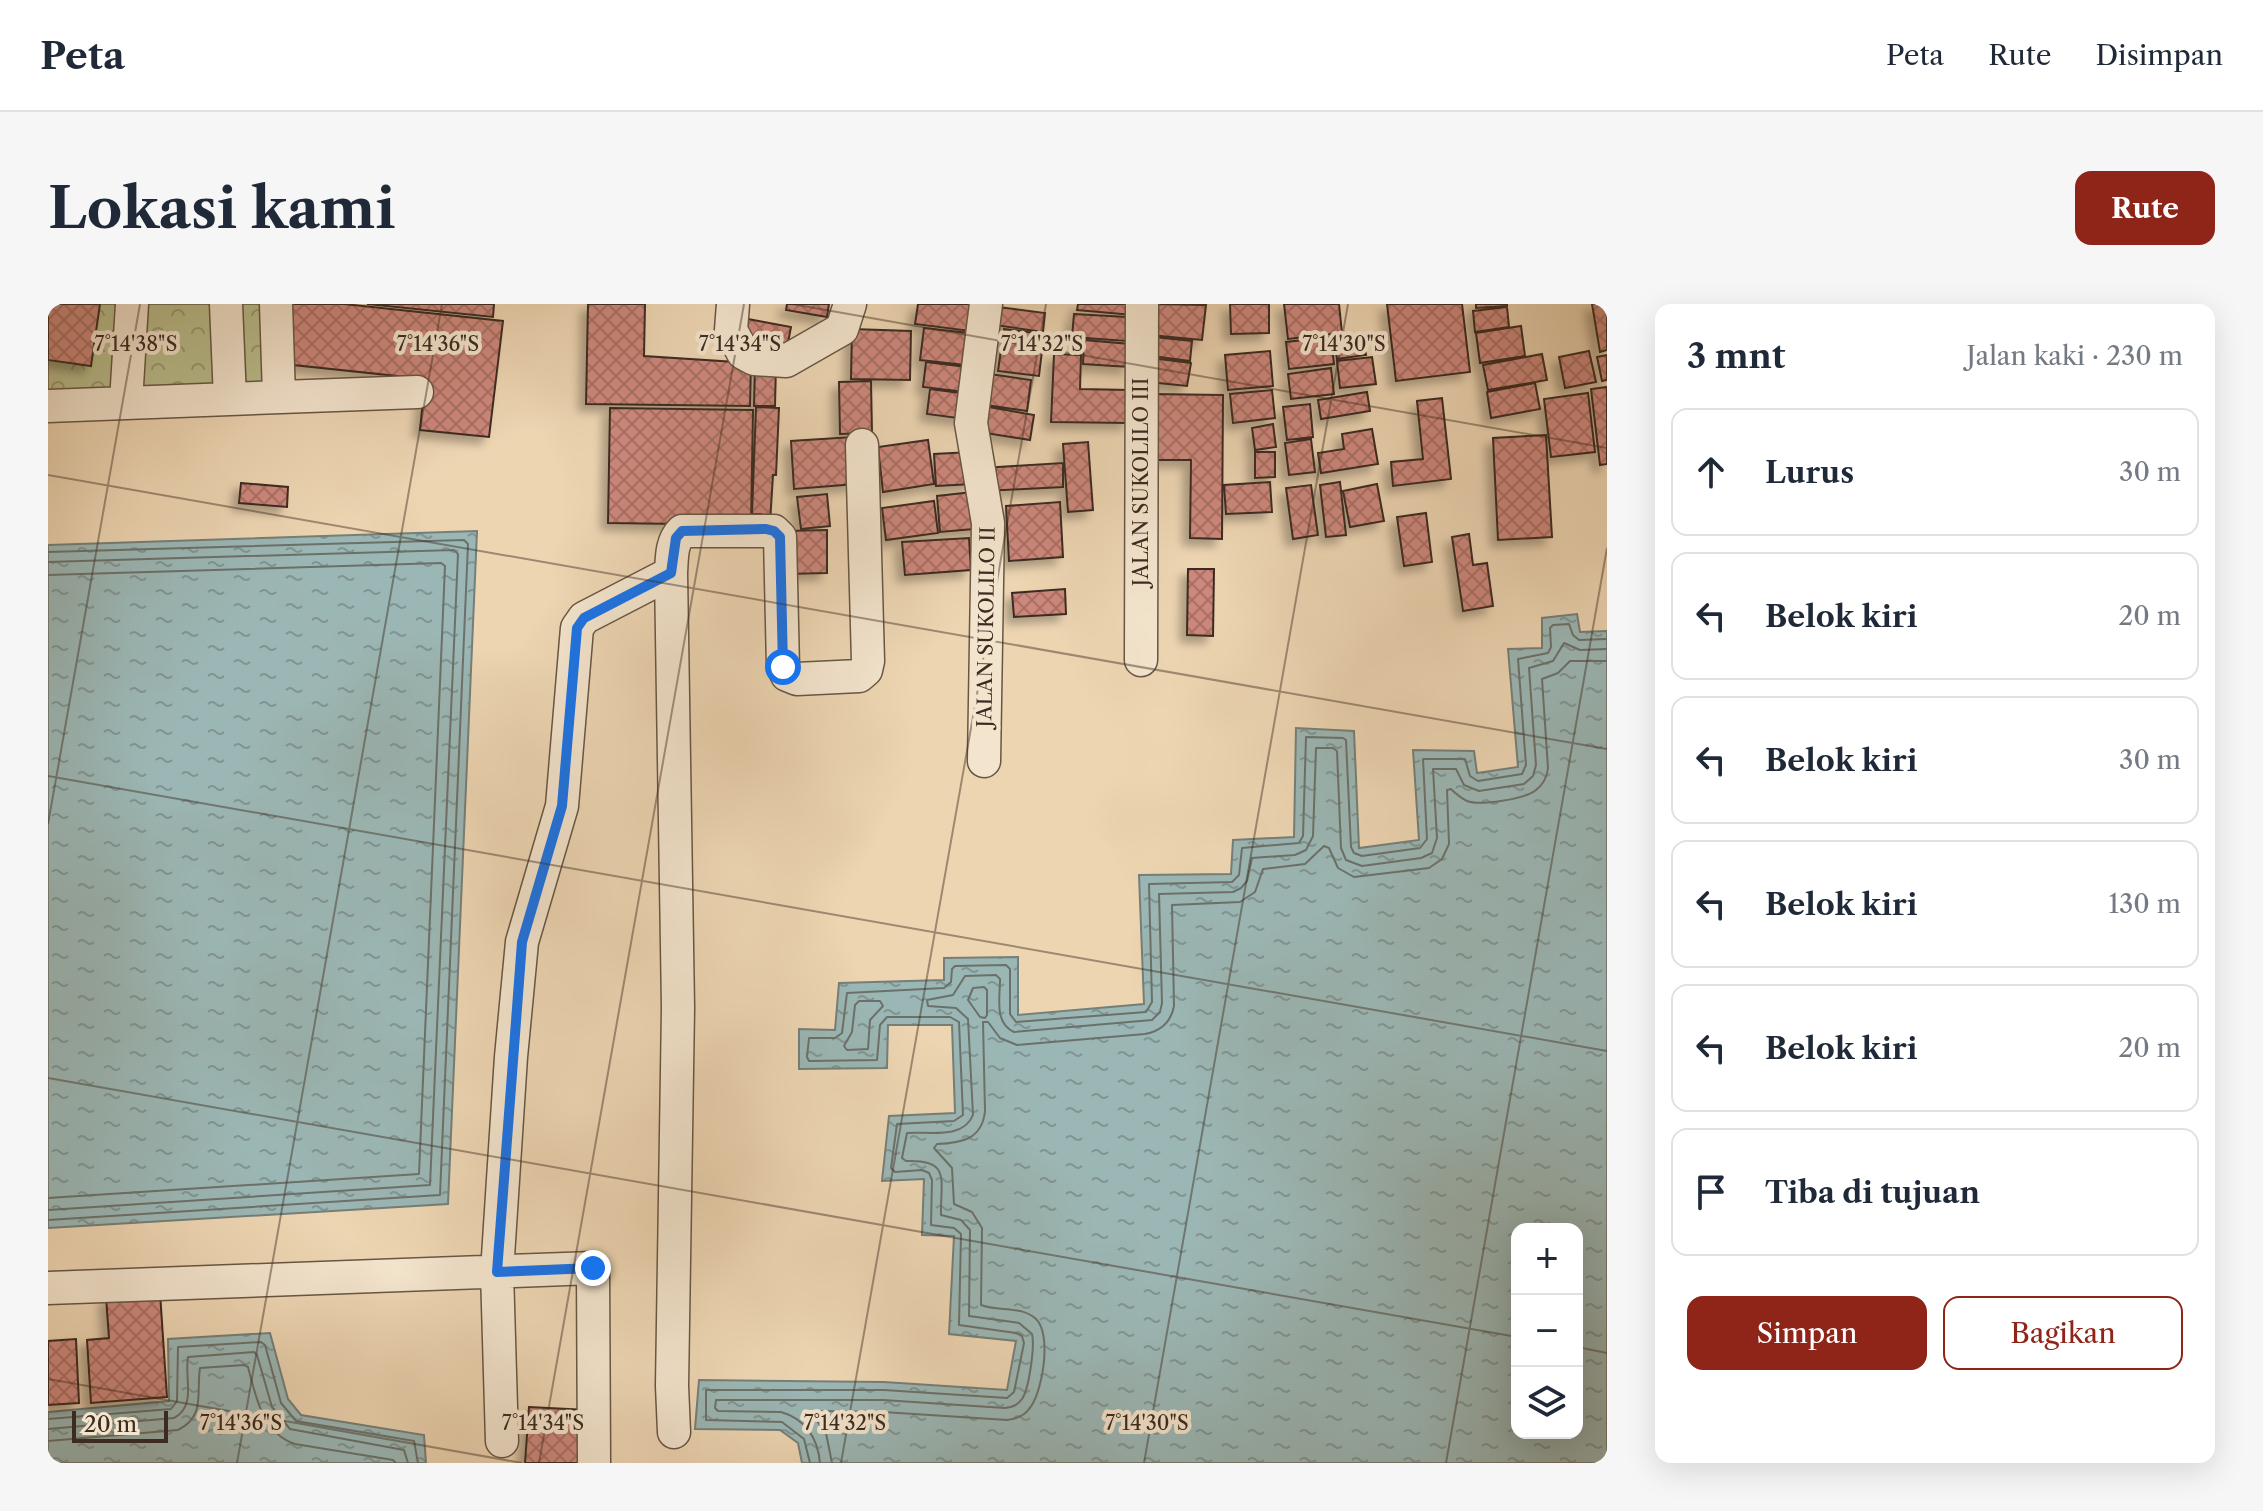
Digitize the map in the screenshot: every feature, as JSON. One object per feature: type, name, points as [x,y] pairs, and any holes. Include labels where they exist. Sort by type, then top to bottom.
[{"type":"lane","points":[[126,402],[132,304]]},
{"type":"lane","points":[[226,304],[230,399]]},
{"type":"lane","points":[[276,304],[279,396]]},
{"type":"lane","points":[[733,304],[731,330],[743,353],[754,359],[786,361],[834,334],[845,324],[850,304]]},
{"type":"lane","name":"JALAN SUKOLILO II","points":[[984,761],[988,523],[971,423],[986,304]]},
{"type":"lane","name":"JALAN SUKOLILO III","points":[[1141,660],[1142,304]]},
{"type":"lane","points":[[48,406],[417,392]]},
{"type":"lane","points":[[674,1432],[672,1386],[678,1008],[671,573],[676,538],[682,531],[774,531],[780,537],[783,667],[787,675],[797,679],[859,676],[866,670],[868,661],[862,445]]},
{"type":"lane","points":[[502,1441],[497,1272],[522,942],[562,806],[577,628],[584,618],[671,573]]},
{"type":"lane","points":[[48,1288],[593,1268],[594,1462]]},
{"type":"green space","points":[[48,304],[276,304],[279,396],[48,406]]},
{"type":"water","points":[[477,531],[448,1204],[48,1228],[48,545]]},
{"type":"water","points":[[1577,614],[1580,632],[1607,631],[1607,1463],[802,1463],[798,1443],[780,1430],[695,1429],[699,1380],[884,1382],[1007,1390],[1016,1341],[949,1334],[954,1236],[922,1235],[924,1179],[882,1181],[889,1116],[955,1113],[952,1025],[888,1025],[887,1068],[799,1069],[799,1029],[835,1030],[839,983],[944,980],[944,958],[1018,957],[1018,1015],[1144,1004],[1139,875],[1231,874],[1233,840],[1294,837],[1296,728],[1354,731],[1359,848],[1419,840],[1413,750],[1474,751],[1477,773],[1518,767],[1508,649],[1542,648],[1542,618]]},
{"type":"water","points":[[270,1333],[288,1399],[301,1415],[424,1435],[426,1463],[48,1463],[48,1412],[169,1401],[168,1339]]},
{"type":"building","points":[[48,304],[100,304],[91,366],[48,360]]},
{"type":"building","points":[[290,304],[344,304],[503,321],[489,437],[420,430],[425,379],[284,364]]},
{"type":"building","points":[[367,304],[494,304],[493,317]]},
{"type":"building","points":[[588,304],[645,304],[644,356],[751,363],[750,406],[586,404]]},
{"type":"building","points":[[787,304],[829,304],[827,317],[786,310]]},
{"type":"building","points":[[918,304],[981,304],[978,332],[915,324]]},
{"type":"building","points":[[1078,304],[1134,304],[1133,315],[1077,310]]},
{"type":"building","points":[[1154,304],[1206,305],[1202,340],[1150,335]]},
{"type":"building","points":[[1230,304],[1269,304],[1269,333],[1231,334]]},
{"type":"building","points":[[1284,304],[1339,304],[1342,333],[1288,339]]},
{"type":"building","points":[[1387,304],[1462,304],[1470,372],[1396,381]]},
{"type":"building","points":[[1476,304],[1507,304],[1507,306],[1476,308]]},
{"type":"building","points":[[1592,304],[1607,304],[1607,350],[1600,352]]},
{"type":"building","points":[[998,307],[1045,313],[1043,332],[995,325]]},
{"type":"building","points":[[1507,307],[1509,327],[1475,332],[1473,311]]},
{"type":"building","points":[[1074,314],[1127,317],[1126,341],[1072,337]]},
{"type":"building","points":[[748,319],[791,327],[785,358],[743,339]]},
{"type":"building","points":[[1521,326],[1525,356],[1480,363],[1476,333]]},
{"type":"building","points":[[924,328],[978,334],[974,366],[920,360]]},
{"type":"building","points":[[852,329],[911,331],[910,380],[851,379]]},
{"type":"building","points":[[1004,329],[1044,334],[1039,376],[998,371]]},
{"type":"building","points":[[1154,337],[1192,341],[1190,361],[1152,356]]},
{"type":"building","points":[[1331,337],[1334,364],[1289,369],[1286,342]]},
{"type":"building","points":[[1363,339],[1366,355],[1337,359],[1334,342]]},
{"type":"building","points":[[1084,340],[1130,344],[1129,367],[1083,364]]},
{"type":"building","points":[[1270,351],[1273,386],[1228,390],[1225,355]]},
{"type":"building","points":[[1589,351],[1596,382],[1565,388],[1559,357]]},
{"type":"building","points":[[1054,354],[1081,355],[1080,389],[1130,390],[1129,423],[1051,422]]},
{"type":"building","points":[[1542,354],[1547,380],[1488,390],[1483,365]]},
{"type":"building","points":[[1607,355],[1607,380],[1602,381],[1597,357]]},
{"type":"building","points":[[1372,357],[1376,384],[1340,388],[1337,361]]},
{"type":"building","points":[[1151,358],[1191,363],[1187,386],[1149,382]]},
{"type":"building","points":[[926,362],[967,367],[965,392],[923,387]]},
{"type":"building","points":[[755,364],[776,364],[775,406],[754,406]]},
{"type":"building","points":[[1331,368],[1334,394],[1291,399],[1288,374]]},
{"type":"building","points":[[983,373],[1031,380],[1027,411],[979,404]]},
{"type":"building","points":[[871,381],[872,433],[840,434],[839,382]]},
{"type":"building","points":[[1535,383],[1540,409],[1491,418],[1487,392]]},
{"type":"building","points":[[1607,387],[1607,464],[1600,465],[1591,389]]},
{"type":"building","points":[[930,389],[968,394],[965,419],[927,414]]},
{"type":"building","points":[[1272,390],[1275,418],[1233,423],[1230,394]]},
{"type":"building","points":[[1367,392],[1370,411],[1321,419],[1318,400]]},
{"type":"building","points":[[1588,393],[1595,452],[1551,457],[1544,399]]},
{"type":"building","points":[[1152,394],[1223,395],[1222,539],[1190,538],[1191,460],[1152,460]]},
{"type":"building","points":[[1442,398],[1451,479],[1393,486],[1391,462],[1423,459],[1417,401]]},
{"type":"building","points":[[1310,404],[1313,437],[1287,440],[1283,407]]},
{"type":"building","points":[[983,406],[1034,415],[1030,440],[979,432]]},
{"type":"building","points":[[756,407],[779,408],[770,523],[761,523],[761,514],[752,514]]},
{"type":"building","points":[[610,408],[753,410],[751,525],[608,523]]},
{"type":"building","points":[[1273,424],[1276,447],[1255,450],[1252,428]]},
{"type":"building","points":[[1372,429],[1378,464],[1321,473],[1318,453],[1344,449],[1342,434]]},
{"type":"building","points":[[1546,435],[1552,537],[1498,540],[1493,438]]},
{"type":"building","points":[[853,437],[856,484],[794,489],[791,441]]},
{"type":"building","points":[[1311,439],[1315,472],[1289,475],[1285,443]]},
{"type":"building","points":[[928,440],[934,484],[883,492],[878,447]]},
{"type":"building","points":[[1088,442],[1093,510],[1068,512],[1063,444]]},
{"type":"building","points":[[971,452],[973,484],[936,486],[934,454]]},
{"type":"building","points":[[1255,452],[1275,452],[1275,477],[1255,478]]},
{"type":"building","points":[[1063,463],[1063,487],[984,491],[983,468]]},
{"type":"building","points":[[1270,482],[1272,512],[1226,514],[1224,485]]},
{"type":"building","points":[[1340,482],[1346,535],[1326,537],[1320,485]]},
{"type":"building","points":[[241,483],[288,487],[287,507],[239,503]]},
{"type":"building","points":[[1377,484],[1384,521],[1350,527],[1343,491]]},
{"type":"building","points":[[1311,485],[1318,535],[1293,539],[1286,488]]},
{"type":"building","points":[[981,491],[985,528],[940,532],[937,496]]},
{"type":"building","points":[[827,494],[830,526],[801,529],[797,497]]},
{"type":"building","points":[[934,501],[938,533],[886,540],[882,508]]},
{"type":"building","points":[[1060,502],[1063,557],[1009,561],[1006,506]]},
{"type":"building","points":[[1426,513],[1432,562],[1404,566],[1397,517]]},
{"type":"building","points":[[827,530],[827,573],[787,574],[786,531]]},
{"type":"building","points":[[1469,534],[1473,565],[1487,563],[1493,606],[1463,611],[1452,537]]},
{"type":"building","points":[[969,538],[971,570],[905,575],[902,542]]},
{"type":"building","points":[[1188,569],[1214,569],[1213,636],[1187,635]]},
{"type":"building","points":[[1065,589],[1066,614],[1014,617],[1012,593]]},
{"type":"building","points":[[160,1293],[167,1397],[91,1403],[87,1340],[109,1338],[106,1297]]},
{"type":"building","points":[[76,1339],[79,1403],[48,1405],[48,1341]]},
{"type":"building","points":[[529,1407],[587,1410],[584,1463],[525,1463]]},
{"type":"route","points":[[593,1268],[497,1272],[522,942],[562,806],[577,628],[584,618],[671,573],[673,549],[682,531],[766,529],[780,537],[783,667]]}]
